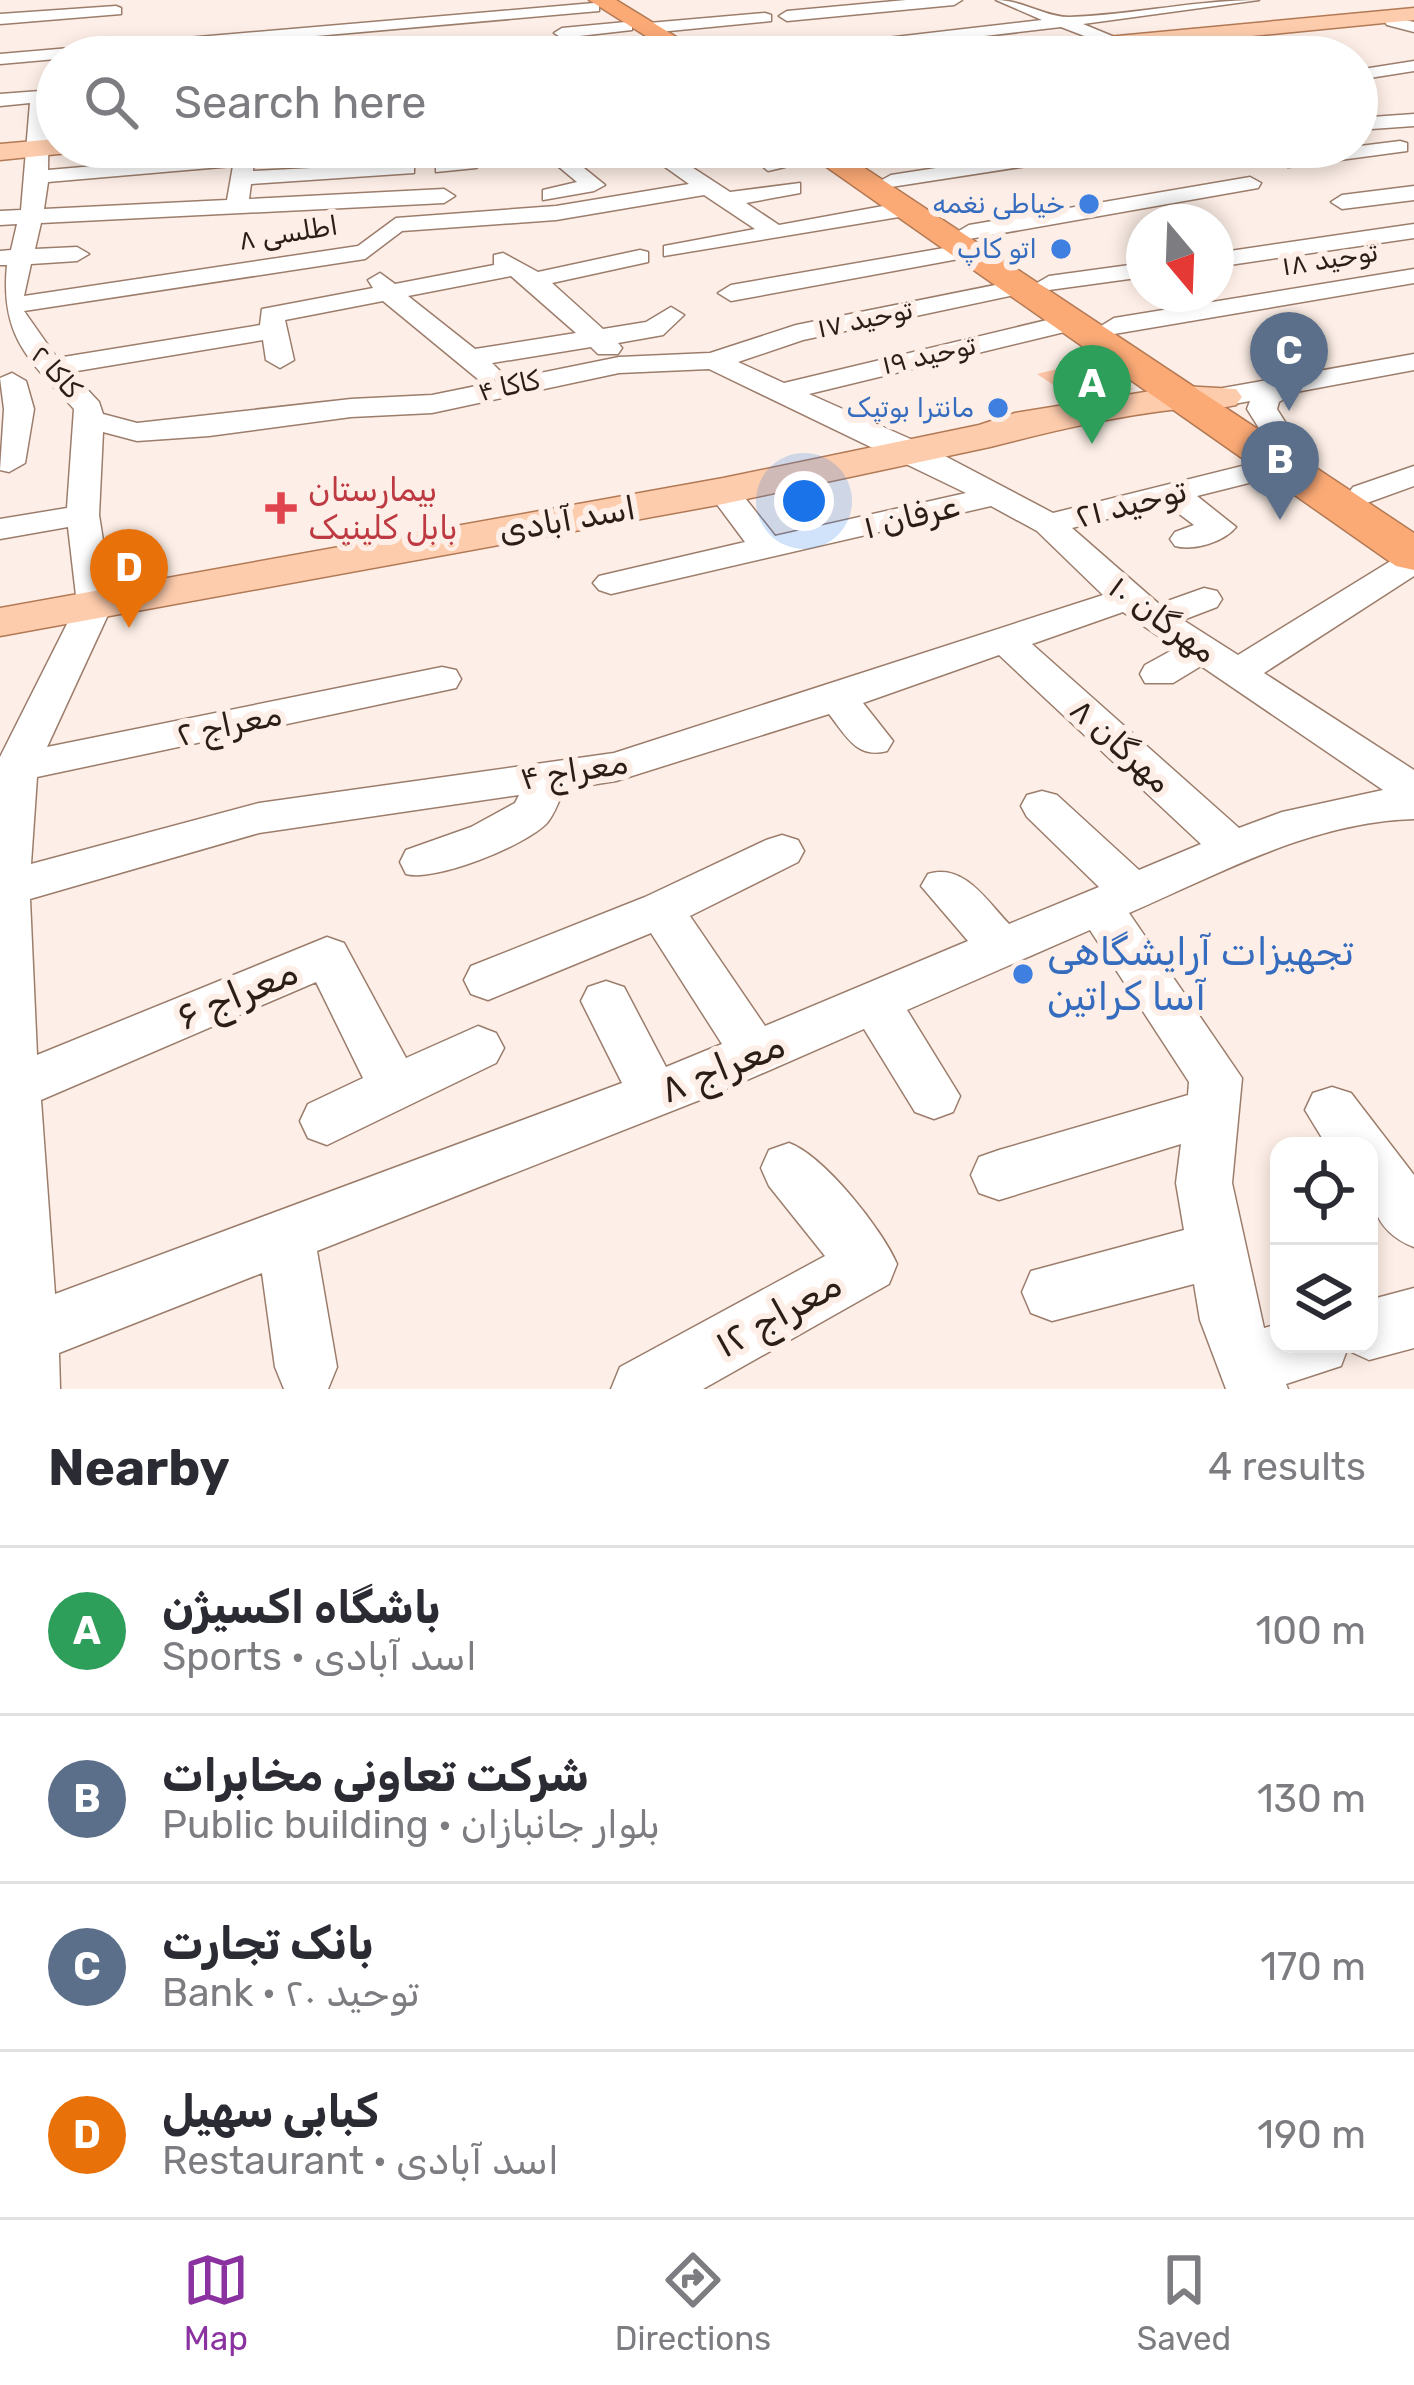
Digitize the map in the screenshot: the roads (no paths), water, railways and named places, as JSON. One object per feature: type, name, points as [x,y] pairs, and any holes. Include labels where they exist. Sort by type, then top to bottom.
[{"type":"highway","points":[[616,10],[659,36]]},
{"type":"highway","points":[[850,168],[1122,344],[1270,448],[1414,558]]},
{"type":"highway","points":[[865,168],[898,195]]},
{"type":"highway","points":[[1035,285],[1072,322],[1122,344]]},
{"type":"highway","points":[[1270,448],[1364,494],[1414,527]]},
{"type":"main road","points":[[1223,36],[1409,20]]},
{"type":"main road","points":[[0,149],[36,159]]},
{"type":"main road","points":[[1091,420],[1133,386],[1137,376],[1122,344]]},
{"type":"main road","name":"اسد آبادی","points":[[0,622],[723,491],[990,436],[1032,438],[1091,420],[1202,401]]},
{"type":"main road","points":[[1091,420],[1176,428],[1270,448]]},
{"type":"street","points":[[477,0],[495,16]]},
{"type":"street","points":[[268,36],[495,16],[539,6],[764,13],[739,0]]},
{"type":"street","points":[[788,16],[954,0]]},
{"type":"street","points":[[962,36],[1251,0]]},
{"type":"street","points":[[887,3],[954,36]]},
{"type":"street","points":[[0,7],[117,10]]},
{"type":"street","points":[[335,8],[346,29]]},
{"type":"street","points":[[1005,8],[1036,13],[1095,36]]},
{"type":"street","points":[[0,19],[117,10]]},
{"type":"street","points":[[533,35],[616,10]]},
{"type":"street","points":[[820,13],[842,22]]},
{"type":"street","points":[[424,22],[435,36]]},
{"type":"street","points":[[0,35],[82,30]]},
{"type":"street","points":[[40,36],[44,32]]},
{"type":"street","points":[[19,58],[36,97]]},
{"type":"street","points":[[1378,72],[1414,66]]},
{"type":"street","points":[[1378,79],[1414,89]]},
{"type":"street","points":[[0,100],[36,104]]},
{"type":"street","points":[[0,116],[36,105]]},
{"type":"street","points":[[1378,123],[1414,120]]},
{"type":"street","points":[[1378,136],[1407,150]]},
{"type":"street","name":"کاکا ۲","points":[[38,168],[31,217],[10,258],[26,334],[89,408],[83,515],[95,604]]},
{"type":"street","points":[[238,206],[243,168],[407,169]]},
{"type":"street","points":[[513,218],[507,203],[530,190],[592,189],[594,184],[569,168]]},
{"type":"street","points":[[671,251],[775,232],[898,195],[1018,168]]},
{"type":"street","points":[[643,177],[684,169],[775,232]]},
{"type":"street","points":[[731,292],[1250,183]]},
{"type":"street","points":[[150,211],[156,185]]},
{"type":"street","name":"اطلسی ۸","points":[[26,334],[365,252],[396,225],[513,218],[793,188]]},
{"type":"street","points":[[1342,202],[1414,193]]},
{"type":"street","points":[[0,218],[467,195]]},
{"type":"street","points":[[1234,257],[1414,231]]},
{"type":"street","points":[[10,258],[76,254]]},
{"type":"street","points":[[26,334],[273,322],[385,287],[640,257]]},
{"type":"street","points":[[517,269],[600,336],[619,365]]},
{"type":"street","name":"توحید ۱۷","points":[[713,361],[796,333],[1035,285],[1126,272]]},
{"type":"street","name":"توحید ۱۸","points":[[1122,344],[1414,276]]},
{"type":"street","points":[[385,287],[504,387]]},
{"type":"street","points":[[26,334],[126,314]]},
{"type":"street","points":[[273,322],[280,360]]},
{"type":"street","name":"توحید ۱۹","points":[[786,391],[1072,322]]},
{"type":"street","points":[[470,358],[654,329],[675,339]]},
{"type":"street","points":[[9,463],[19,409],[6,382],[26,334]]},
{"type":"street","name":"کاکا ۴","points":[[88,419],[136,432],[351,408],[432,404],[619,365],[675,339],[913,452]]},
{"type":"street","points":[[1202,401],[1412,363]]},
{"type":"street","points":[[410,377],[432,404]]},
{"type":"street","points":[[1270,448],[1262,409],[1266,397],[1288,385]]},
{"type":"street","name":"توحید ۲۱","points":[[1042,533],[1172,493],[1270,448]]},
{"type":"street","name":"مهرگان ۱۰","points":[[913,452],[999,495],[1141,609],[1414,790]]},
{"type":"street","points":[[1364,494],[1414,475]]},
{"type":"street","points":[[723,491],[768,550]]},
{"type":"street","points":[[1172,493],[1219,527],[1187,539]]},
{"type":"street","name":"عرفان ۱","points":[[610,583],[999,495]]},
{"type":"street","points":[[0,529],[83,515]]},
{"type":"street","points":[[1237,673],[1414,558]]},
{"type":"street","name":"معراج ۴","points":[[4,889],[259,818],[616,767],[1007,641],[1204,599]]},
{"type":"street","points":[[29,1389],[28,1335],[12,1243],[3,992],[8,770],[95,604]]},
{"type":"street","name":"مهرگان ۸","points":[[1007,641],[1234,849]]},
{"type":"street","points":[[1160,674],[1202,649]]},
{"type":"street","name":"معراج ۲","points":[[8,770],[442,679]]},
{"type":"street","points":[[837,698],[872,741]]},
{"type":"street","points":[[422,862],[488,838],[531,813],[550,776]]},
{"type":"street","name":"معراج ۸","points":[[28,1335],[654,1095],[1282,828],[1378,806],[1414,805]]},
{"type":"street","points":[[1042,806],[1116,899],[1216,1078],[1204,1183],[1230,1320],[1252,1376],[1299,1353]]},
{"type":"street","points":[[488,980],[661,910],[782,851]]},
{"type":"street","points":[[944,886],[1003,948]]},
{"type":"street","points":[[661,910],[755,1054]]},
{"type":"street","name":"معراج ۶","points":[[7,1092],[327,956],[393,1085]]},
{"type":"street","points":[[606,1001],[654,1095]]},
{"type":"street","points":[[874,1003],[934,1096]]},
{"type":"street","points":[[327,1121],[393,1085],[478,1048]]},
{"type":"street","points":[[1000,1175],[1210,1112]]},
{"type":"street","name":"معراج ۱۲","points":[[642,1389],[868,1264],[788,1168]]},
{"type":"street","points":[[1378,1172],[1414,1220]]},
{"type":"street","points":[[286,1236],[306,1367]]},
{"type":"street","points":[[1052,1292],[1217,1250]]},
{"type":"street","points":[[1378,1328],[1414,1318]]},
{"type":"place","name":"خیاطی نغمه","points":[[1089,204]]},
{"type":"place","name":"اتو کاپ","points":[[1061,249]]},
{"type":"place","name":"مانترا بوتیک","points":[[998,408]]},
{"type":"place","name":"بانک تجارت","points":[[1289,411]]},
{"type":"place","name":"باشگاه اکسیژن","points":[[1092,444]]},
{"type":"place","name":"بیمارستان بابل کلینیک","points":[[281,508]]},
{"type":"place","name":"شرکت تعاونی مخابرات","points":[[1280,520]]},
{"type":"place","name":"کبابی سهیل","points":[[129,628]]},
{"type":"place","name":"تجهیزات آرایشگاهی آسا کراتین","points":[[1023,974]]}]
